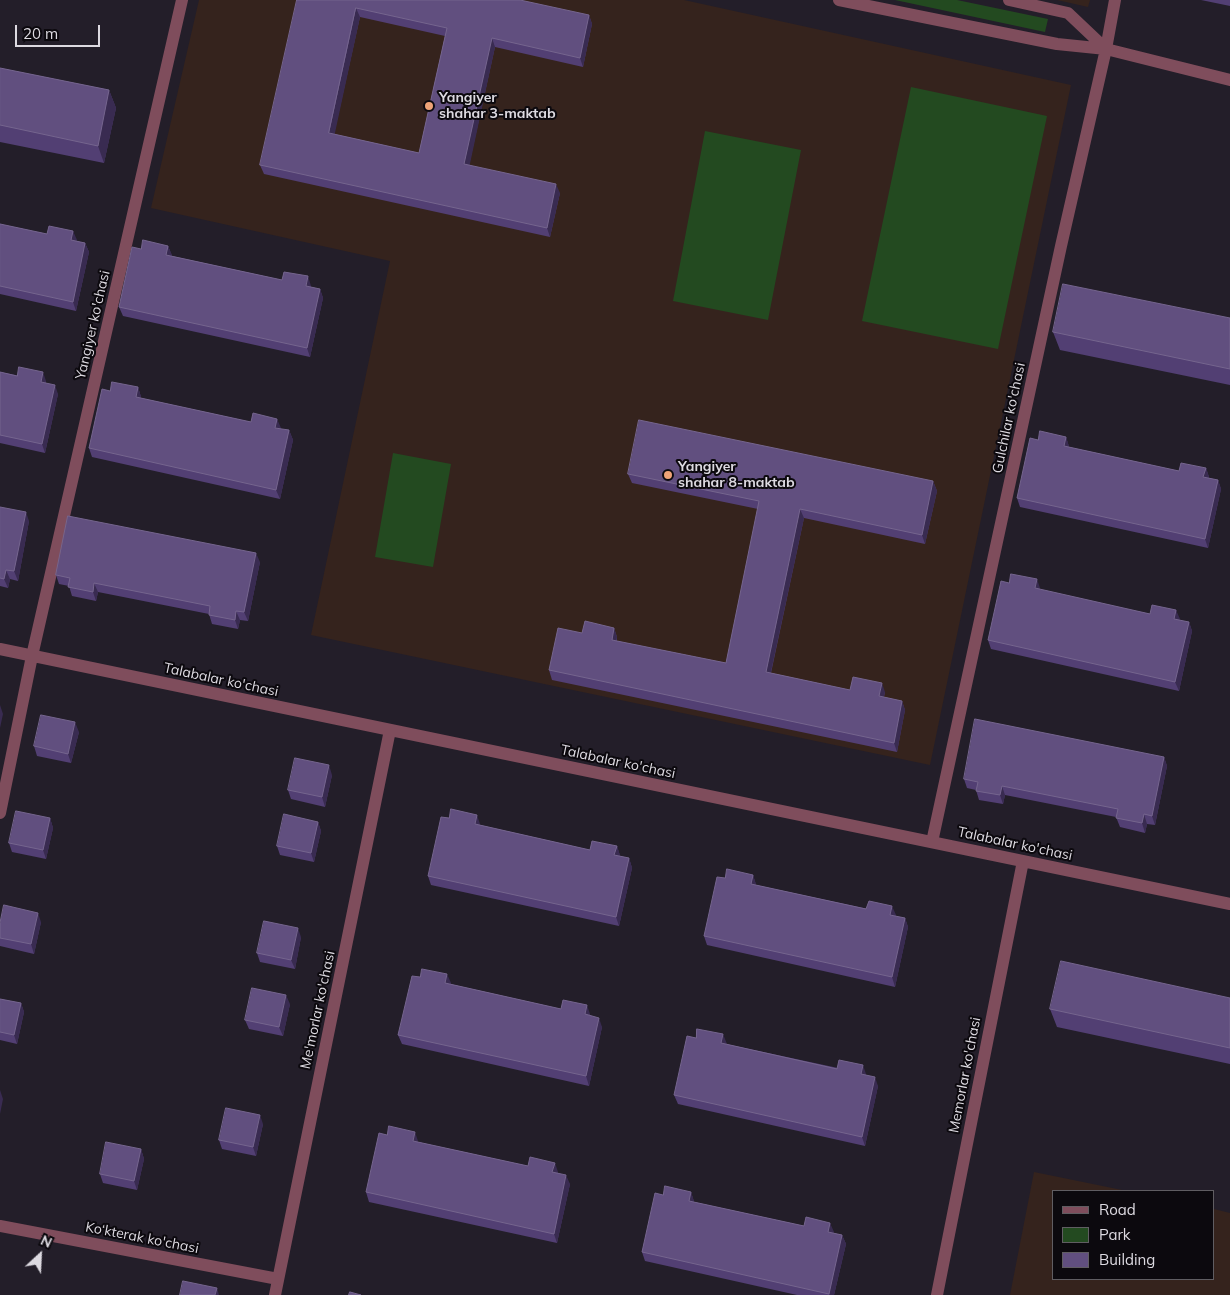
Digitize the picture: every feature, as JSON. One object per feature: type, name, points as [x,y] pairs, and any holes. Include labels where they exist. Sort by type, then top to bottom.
[{"type":"street","name":"Yangiyer ko'chasi","points":[[0,813],[32,656],[182,0]]},
{"type":"street","points":[[839,0],[1057,44],[1106,49],[1230,80]]},
{"type":"street","points":[[1009,0],[1068,13],[1106,49]]},
{"type":"street","name":"Gulchilar ko'chasi","points":[[932,842],[1057,265],[1106,49],[1115,0]]},
{"type":"street","name":"Talabalar ko'chasi","points":[[0,649],[1230,904]]},
{"type":"street","name":"Me'morlar ko'chasi","points":[[275,1295],[390,730]]},
{"type":"street","name":"Memorlar ko'chasi","points":[[937,1295],[1023,861]]},
{"type":"street","name":"Ko‘kterak ko'chasi","points":[[0,1226],[278,1279]]},
{"type":"shaded area","name":"Yangiyer shahar 8-maktab","points":[[199,0],[684,0],[1071,85],[930,765],[311,635],[390,261],[151,208]]},
{"type":"shaded area","points":[[1057,0],[1090,0],[1088,7]]},
{"type":"shaded area","points":[[1034,1172],[1122,1190],[1052,1190],[1052,1280],[1215,1280],[1215,1209],[1230,1213],[1230,1295],[1010,1295]]},
{"type":"green space","points":[[895,0],[957,0],[1048,19],[1045,32]]},
{"type":"green space","points":[[911,87],[1047,116],[998,349],[862,321]]},
{"type":"green space","points":[[705,131],[801,150],[768,320],[673,301]]},
{"type":"green space","points":[[393,453],[451,464],[433,567],[375,557]]},
{"type":"building","points":[[297,0],[520,0],[589,15],[580,58],[492,38],[464,164],[556,184],[547,228],[260,165]],"holes":[[[356,8],[447,28],[419,153],[329,133]]]},
{"type":"building","points":[[0,68],[109,90],[98,146],[0,125]]},
{"type":"building","points":[[0,224],[47,234],[49,226],[73,231],[71,240],[85,243],[73,302],[0,286]]},
{"type":"building","points":[[143,240],[168,246],[166,255],[282,280],[284,272],[308,276],[306,286],[320,289],[307,348],[119,307],[132,247],[141,249]]},
{"type":"building","points":[[1063,284],[1230,318],[1230,369],[1053,332]]},
{"type":"building","points":[[19,367],[43,372],[41,382],[55,385],[42,444],[0,435],[0,372],[17,376]]},
{"type":"building","points":[[112,382],[138,387],[136,397],[251,422],[253,413],[277,419],[275,428],[289,430],[276,490],[89,448],[102,389],[110,391]]},
{"type":"building","points":[[639,420],[933,481],[922,535],[800,509],[766,672],[850,690],[853,677],[882,683],[879,696],[902,701],[894,743],[549,670],[558,628],[582,633],[585,621],[614,628],[612,640],[726,663],[759,501],[628,474]]},
{"type":"building","points":[[1040,431],[1066,437],[1064,446],[1179,471],[1181,463],[1206,468],[1203,477],[1218,480],[1205,539],[1017,498],[1030,438],[1038,440]]},
{"type":"building","points":[[0,507],[26,512],[14,571],[6,570],[4,579],[0,578]]},
{"type":"building","points":[[68,516],[256,553],[244,612],[236,611],[235,620],[209,615],[210,606],[94,583],[93,592],[68,587],[70,578],[56,575]]},
{"type":"building","points":[[1011,574],[1037,579],[1035,588],[1150,614],[1152,605],[1176,610],[1174,619],[1189,622],[1175,682],[988,640],[1001,581],[1009,583]]},
{"type":"building","points":[[41,715],[75,722],[68,754],[34,746]]},
{"type":"building","points":[[975,719],[1164,757],[1152,816],[1144,814],[1142,823],[1116,818],[1118,809],[1002,786],[1000,795],[976,791],[978,782],[964,779]]},
{"type":"building","points":[[295,758],[329,765],[322,797],[288,790]]},
{"type":"building","points":[[451,809],[477,815],[475,824],[590,850],[592,841],[617,846],[614,855],[629,858],[616,917],[428,876],[441,817],[449,818]]},
{"type":"building","points":[[16,811],[50,818],[43,850],[9,843]]},
{"type":"building","points":[[284,814],[318,822],[311,853],[277,846]]},
{"type":"building","points":[[727,869],[753,875],[751,884],[866,909],[869,901],[892,906],[890,915],[905,918],[892,977],[704,936],[717,877],[725,878]]},
{"type":"building","points":[[4,905],[38,913],[31,944],[0,938],[0,923]]},
{"type":"building","points":[[264,921],[298,928],[291,960],[257,953]]},
{"type":"building","points":[[1061,961],[1230,998],[1230,1048],[1050,1009]]},
{"type":"building","points":[[422,969],[447,974],[445,983],[561,1009],[563,1000],[587,1005],[585,1014],[599,1018],[586,1076],[398,1035],[412,976],[420,977]]},
{"type":"building","points":[[252,988],[286,995],[279,1027],[245,1020]]},
{"type":"building","points":[[0,999],[21,1003],[14,1035],[0,1032]]},
{"type":"building","points":[[697,1029],[723,1034],[721,1043],[837,1069],[839,1060],[863,1065],[861,1074],[875,1077],[862,1137],[674,1095],[687,1036],[696,1038]]},
{"type":"building","points":[[226,1108],[260,1115],[253,1147],[219,1140]]},
{"type":"building","points":[[389,1126],[415,1132],[413,1141],[528,1166],[530,1157],[555,1163],[552,1172],[566,1175],[554,1234],[366,1192],[379,1133],[387,1135]]},
{"type":"building","points":[[106,1142],[141,1149],[134,1181],[100,1174]]},
{"type":"building","points":[[665,1186],[691,1192],[689,1201],[804,1226],[806,1217],[830,1223],[828,1232],[842,1235],[829,1294],[642,1252],[655,1193],[663,1195]]},
{"type":"building","points":[[183,1281],[217,1288],[215,1295],[180,1295]]},
{"type":"building","points":[[350,1292],[361,1295],[349,1295]]},
{"type":"place","name":"Yangiyer shahar 3-maktab","points":[[429,106]]},
{"type":"place","name":"Yangiyer shahar 8-maktab","points":[[668,475]]}]
